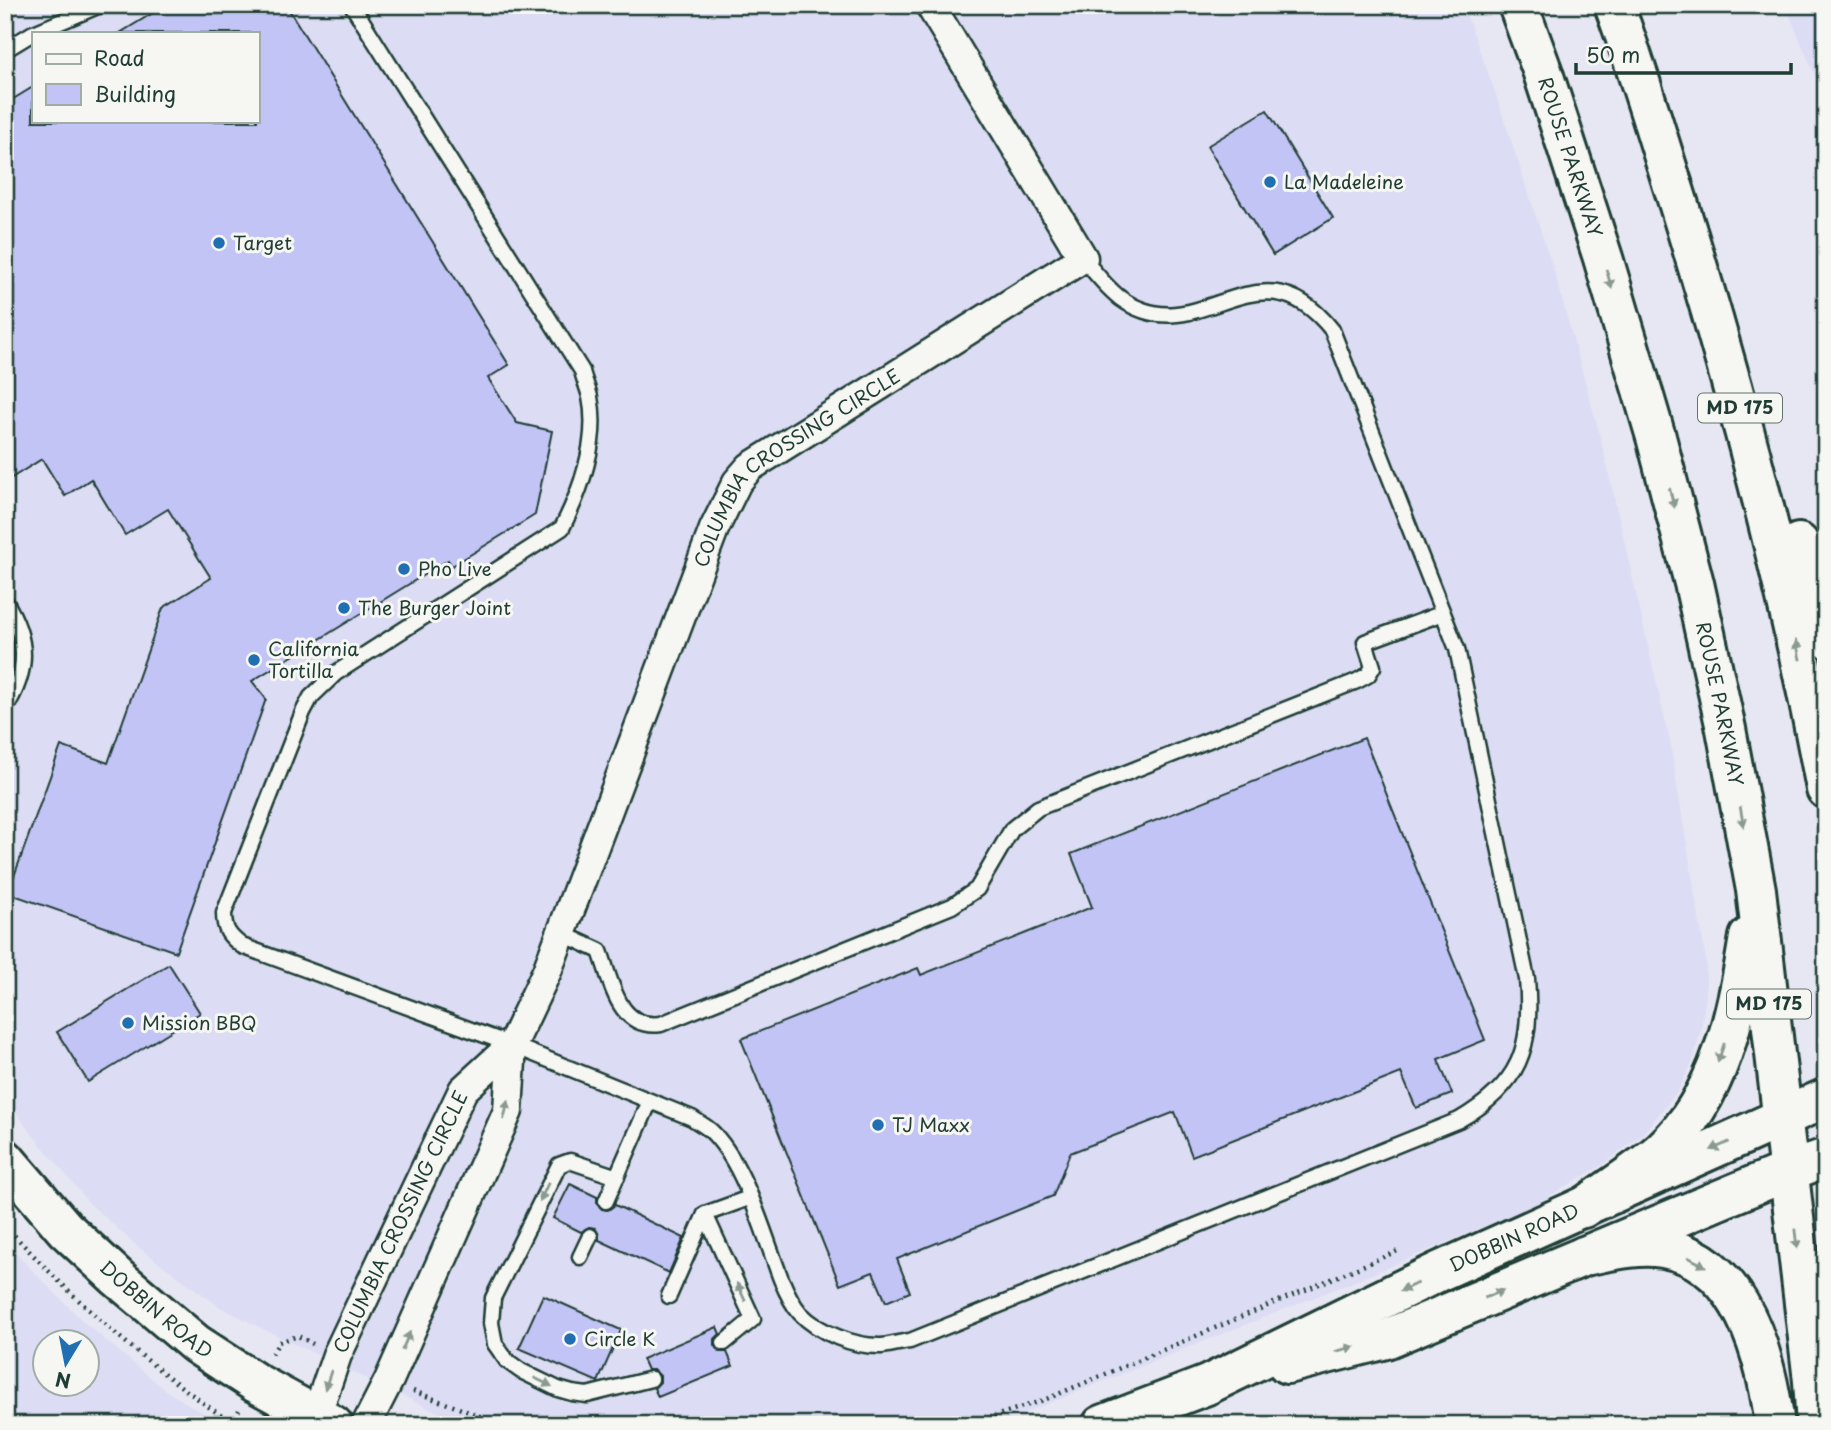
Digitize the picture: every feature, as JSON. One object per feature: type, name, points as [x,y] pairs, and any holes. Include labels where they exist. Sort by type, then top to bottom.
[{"type":"main road","name":"ROUSE PARKWAY","points":[[1518,5],[1603,258],[1656,437],[1694,583],[1726,729],[1756,890],[1816,1425]]},
{"type":"main road","points":[[1620,20],[1702,239],[1758,409],[1826,638]]},
{"type":"main road","name":"MD 175","points":[[1620,20],[1741,413],[1782,575],[1826,789]]},
{"type":"main road","points":[[1583,1208],[1661,1151],[1702,1100],[1731,1025],[1743,976],[1756,890]]},
{"type":"main road","name":"DOBBIN ROAD","points":[[1101,1425],[1208,1385],[1438,1272],[1826,1098]]},
{"type":"main road","name":"DOBBIN ROAD","points":[[1208,1385],[1386,1339],[1788,1171],[1826,1158]]},
{"type":"main road","name":"DOBBIN ROAD","points":[[5,1159],[65,1228],[118,1278],[196,1343],[321,1422]]},
{"type":"main road","points":[[1584,1256],[1633,1247],[1664,1248],[1711,1269],[1730,1289],[1749,1321],[1763,1361],[1775,1425]]},
{"type":"street","points":[[930,5],[1083,258]]},
{"type":"street","name":"COLUMBIA CROSSING CIRCLE","points":[[366,1425],[389,1380],[508,1111],[512,1045],[547,971],[710,540],[737,482],[750,467],[1083,258]]},
{"type":"street","name":"COLUMBIA CROSSING CIRCLE","points":[[321,1422],[337,1355],[463,1090],[512,1045]]},
{"type":"lane","points":[[35,32],[100,5]]},
{"type":"lane","points":[[352,5],[582,371],[590,398],[592,430],[577,498],[562,528],[336,673],[311,696],[224,913],[224,928],[230,937],[242,946],[512,1045],[692,1118],[712,1131],[726,1148],[739,1172],[789,1297],[801,1314],[840,1338],[860,1345],[882,1346],[910,1341],[1459,1120],[1483,1106],[1503,1088],[1519,1064],[1526,1038],[1530,1010],[1527,979],[1457,649],[1332,330],[1320,314],[1303,301],[1284,293],[1265,291],[1242,295],[1194,312],[1157,313],[1120,298],[1083,258]]},
{"type":"lane","points":[[5,50],[32,34]]},
{"type":"lane","points":[[5,601],[15,616],[25,650],[19,687],[5,709]]},
{"type":"lane","points":[[561,933],[600,951],[620,1006],[629,1017],[649,1026],[661,1024],[952,906],[977,889],[1013,828],[1038,808],[1357,681],[1368,675],[1373,667],[1366,642],[1443,613]]},
{"type":"lane","points":[[606,1201],[650,1101]]},
{"type":"lane","points":[[617,1177],[570,1161],[559,1165],[493,1298],[491,1323],[495,1344],[507,1361],[558,1390],[586,1395],[650,1379]]},
{"type":"lane","points":[[669,1296],[705,1214],[750,1198]]},
{"type":"lane","points":[[705,1214],[753,1320],[724,1343]]},
{"type":"lane","points":[[580,1256],[590,1236]]},
{"type":"path","points":[[5,1225],[51,1276],[102,1324],[158,1371],[232,1423]]},
{"type":"path","points":[[967,1425],[1044,1400],[1405,1248]]},
{"type":"path","points":[[279,1342],[298,1336]]},
{"type":"path","points":[[428,1398],[504,1425]]},
{"type":"shaded area","points":[[5,5],[1463,5],[1494,89],[1555,274],[1600,435],[1670,742],[1706,960],[1706,994],[1693,1061],[1678,1091],[1642,1135],[1599,1167],[1534,1205],[1358,1280],[994,1425],[476,1425],[443,1415],[220,1307],[139,1248],[89,1203],[28,1129],[5,1096]]},
{"type":"shaded area","points":[[1785,5],[1826,5],[1826,119],[1825,99]]},
{"type":"shaded area","points":[[5,1239],[28,1266],[91,1328],[32,1328],[32,1398],[102,1398],[102,1337],[168,1392],[223,1425],[5,1425]]},
{"type":"building","name":"Target","points":[[166,5],[286,5],[509,365],[488,378],[517,423],[552,431],[535,515],[452,566],[448,560],[252,681],[266,699],[176,952],[8,893],[61,746],[108,763],[163,608],[211,578],[168,509],[125,535],[91,479],[65,496],[42,459],[5,482],[5,104],[32,88],[32,122],[259,122],[259,32],[122,32]]},
{"type":"building","name":"La Madeleine","points":[[1267,110],[1333,218],[1273,255],[1207,146]]},
{"type":"building","points":[[1364,738],[1485,1040],[1438,1059],[1452,1094],[1416,1108],[1401,1073],[1192,1156],[1175,1112],[1070,1153],[1053,1196],[897,1259],[910,1292],[886,1302],[873,1272],[840,1285],[741,1039],[918,968],[921,975],[1092,907],[1071,854]]},
{"type":"building","name":"Mission BBQ","points":[[169,964],[200,1013],[88,1082],[57,1032]]},
{"type":"building","points":[[570,1184],[597,1197],[597,1203],[602,1209],[608,1210],[615,1205],[684,1238],[669,1273],[599,1240],[595,1228],[589,1227],[581,1232],[553,1218]]},
{"type":"building","name":"Circle K","points":[[543,1295],[621,1330],[598,1382],[519,1348]]},
{"type":"building","points":[[717,1327],[720,1334],[715,1339],[715,1345],[720,1352],[727,1352],[733,1366],[658,1397],[654,1388],[660,1382],[660,1376],[654,1370],[647,1370],[642,1359]]},
{"type":"place","name":"La Madeleine","points":[[1270,182]]},
{"type":"place","name":"Target","points":[[219,243]]},
{"type":"place","name":"Pho Live","points":[[404,569]]},
{"type":"place","name":"The Burger Joint","points":[[344,608]]},
{"type":"place","name":"California Tortilla","points":[[254,660]]},
{"type":"place","name":"Mission BBQ","points":[[128,1023]]},
{"type":"place","name":"TJ Maxx","points":[[878,1125]]},
{"type":"place","name":"Circle K","points":[[570,1339]]}]
